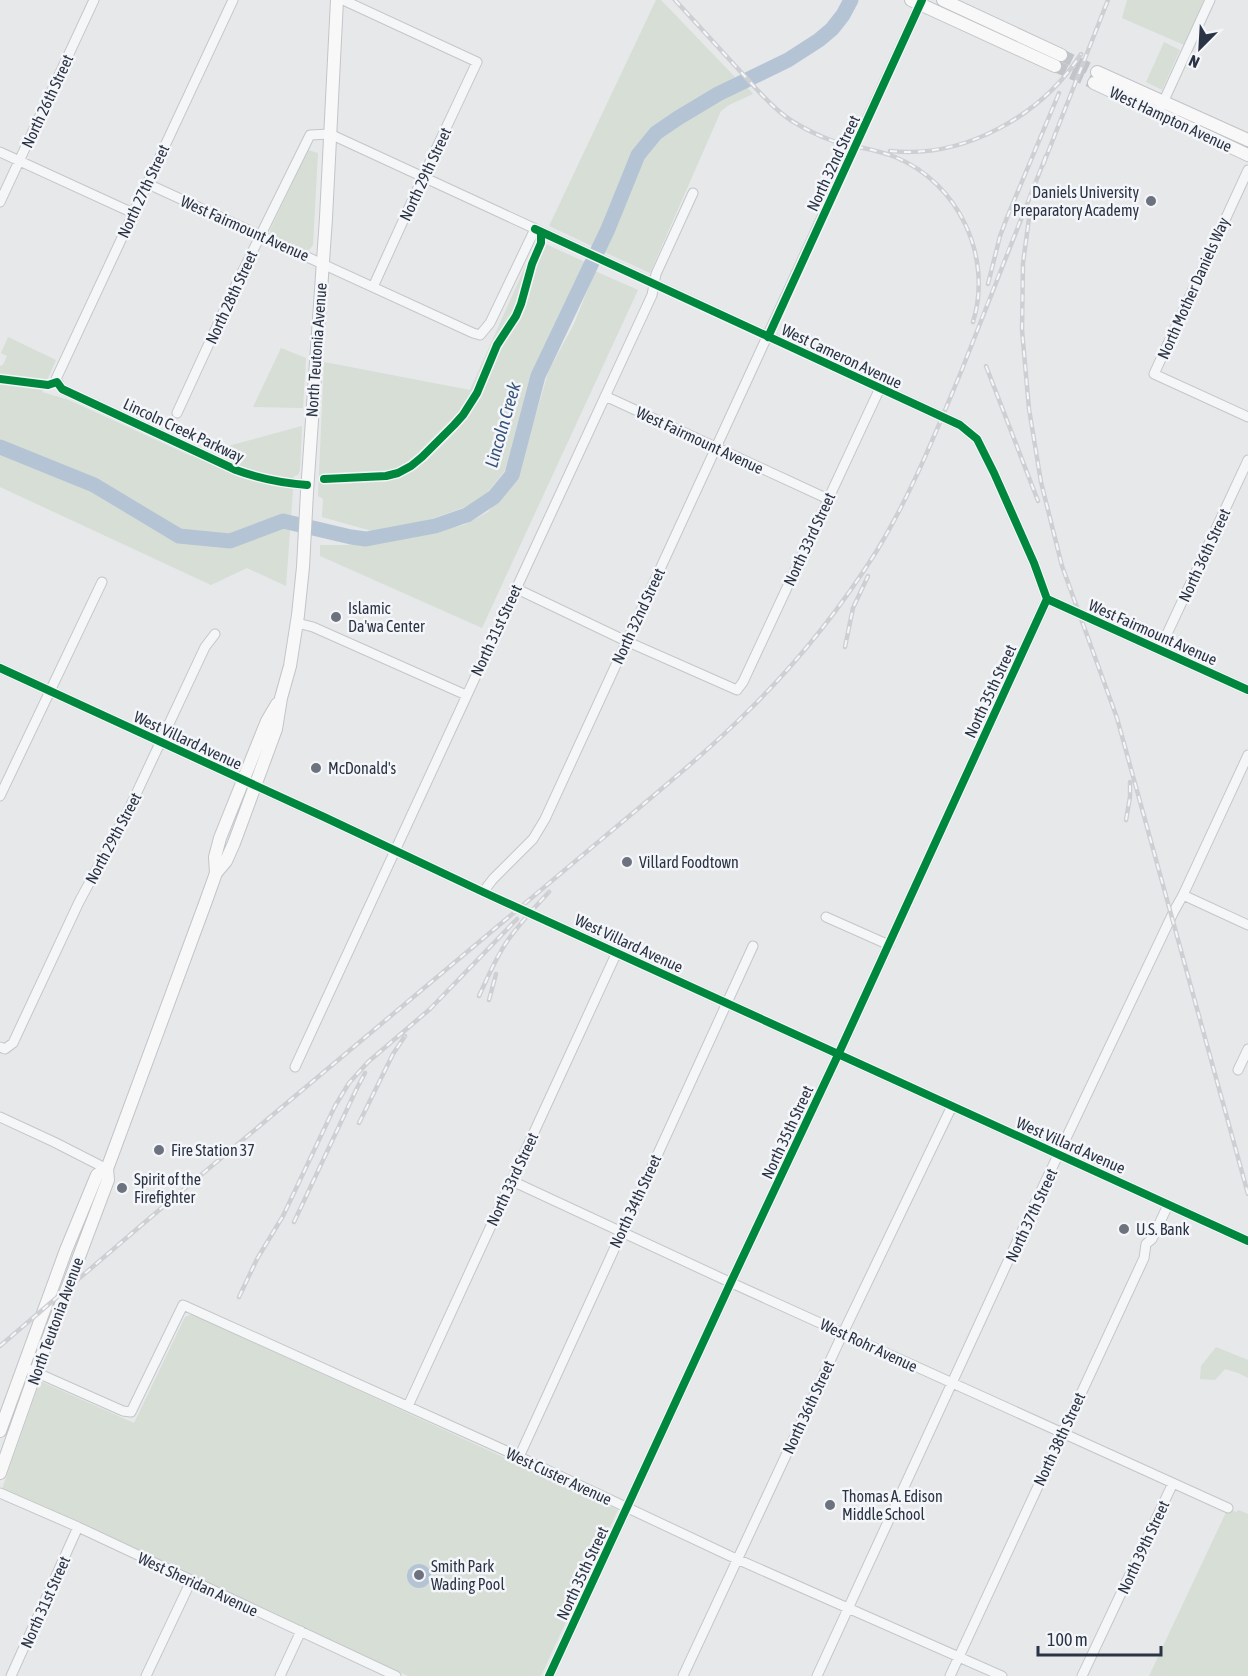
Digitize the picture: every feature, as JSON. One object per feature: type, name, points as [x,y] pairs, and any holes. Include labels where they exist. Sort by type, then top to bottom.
[{"type":"main road","name":"North Teutonia Avenue","points":[[0,1473],[66,1250],[97,1175],[107,1169],[216,873],[226,861],[276,729],[281,698],[290,666],[303,567],[334,83],[337,0]]},
{"type":"main road","points":[[918,1],[1058,60],[943,0]]},
{"type":"main road","name":"West Hampton Avenue","points":[[1095,78],[1160,108],[1248,155]]},
{"type":"main road","name":"West Hampton Avenue","points":[[1160,108],[1248,140]]},
{"type":"main road","name":"North Teutonia Avenue","points":[[216,873],[215,857],[218,847],[267,721],[281,698]]},
{"type":"main road","name":"North Teutonia Avenue","points":[[0,1431],[30,1369]]},
{"type":"street","name":"North 26th Street","points":[[0,202],[94,0]]},
{"type":"street","name":"North 27th Street","points":[[57,382],[59,371],[233,0]]},
{"type":"street","name":"North 29th Street","points":[[343,0],[477,62],[374,287]]},
{"type":"street","points":[[1160,108],[1210,0]]},
{"type":"street","name":"North 32nd Street","points":[[483,892],[533,839],[545,819],[768,337],[918,1]]},
{"type":"street","name":"West Cameron Avenue","points":[[330,134],[960,425],[977,440],[994,473],[1034,563],[1047,599]]},
{"type":"street","name":"North 28th Street","points":[[177,413],[260,235],[310,135],[330,134]]},
{"type":"street","points":[[0,152],[133,213]]},
{"type":"street","name":"North Mother Daniels Way","points":[[1248,170],[1154,374],[1248,417]]},
{"type":"street","name":"West Fairmount Avenue","points":[[148,184],[480,335],[490,323],[535,229]]},
{"type":"street","name":"North 31st Street","points":[[295,1067],[652,295],[656,274],[693,193]]},
{"type":"street","name":"Lincoln Creek Parkway","points":[[57,382],[62,389],[236,470],[259,478],[307,488]]},
{"type":"street","name":"North 33rd Street","points":[[626,641],[737,690],[743,682],[880,388]]},
{"type":"street","name":"West Fairmount Avenue","points":[[605,396],[828,499]]},
{"type":"street","name":"North 36th Street","points":[[1160,649],[1248,460]]},
{"type":"street","points":[[0,796],[102,582]]},
{"type":"street","points":[[515,588],[626,641]]},
{"type":"street","name":"West Fairmount Avenue","points":[[1047,599],[1248,690]]},
{"type":"street","name":"North 35th Street","points":[[549,1676],[889,945],[1047,599]]},
{"type":"street","points":[[297,622],[466,695]]},
{"type":"street","name":"North 29th Street","points":[[0,1047],[5,1049],[13,1043],[79,902],[121,826],[205,647],[215,634]]},
{"type":"street","name":"West Villard Avenue","points":[[0,668],[838,1055],[1248,1241]]},
{"type":"street","name":"North 37th Street","points":[[817,1676],[1022,1233],[1248,755]]},
{"type":"street","points":[[1184,894],[1248,925]]},
{"type":"street","points":[[826,916],[889,945]]},
{"type":"street","name":"North 34th Street","points":[[519,1457],[753,946]]},
{"type":"street","name":"North 33rd Street","points":[[408,1406],[616,952]]},
{"type":"street","points":[[1238,1070],[1248,1049]]},
{"type":"street","name":"North 36th Street","points":[[683,1676],[952,1106]]},
{"type":"street","points":[[0,1117],[64,1146],[107,1169]]},
{"type":"street","name":"West Rohr Avenue","points":[[512,1181],[1227,1508]]},
{"type":"street","name":"North 38th Street","points":[[950,1676],[1144,1258],[1146,1244],[1152,1239],[1168,1204]]},
{"type":"street","name":"West Custer Avenue","points":[[30,1369],[123,1411],[131,1412],[183,1305],[408,1406],[737,1559],[1002,1676]]},
{"type":"street","name":"North 39th Street","points":[[1082,1676],[1173,1482]]},
{"type":"street","name":"West Sheridan Avenue","points":[[0,1493],[78,1527],[396,1676]]},
{"type":"street","name":"North 31st Street","points":[[11,1676],[78,1527]]},
{"type":"street","points":[[146,1676],[191,1581]]},
{"type":"street","points":[[280,1676],[301,1631]]},
{"type":"shaded area","points":[[656,0],[661,0],[735,77],[658,124],[641,141],[610,204],[594,247],[549,226]]},
{"type":"shaded area","points":[[1127,0],[1204,0],[1184,45],[1122,18]]},
{"type":"shaded area","points":[[1164,42],[1180,50],[1162,90],[1146,82]]},
{"type":"shaded area","points":[[747,87],[753,94],[721,111],[650,273],[604,252],[642,160],[665,131],[685,118]]},
{"type":"shaded area","points":[[308,150],[318,153],[313,245],[309,250],[304,251],[273,236],[270,230]]},
{"type":"shaded area","points":[[537,240],[585,262],[531,379],[507,468],[480,502],[420,523],[375,532],[322,517],[323,499],[318,496],[324,362],[470,390]]},
{"type":"shaded area","points":[[595,271],[638,290],[482,628],[320,556],[320,545],[370,545],[464,525],[488,512],[517,478],[549,370],[574,324]]},
{"type":"shaded area","points":[[8,337],[56,360],[42,392],[69,400],[191,456],[302,426],[300,470],[298,475],[294,476],[286,586],[247,568],[211,585],[0,487],[0,366],[3,365],[7,356],[1,353]]},
{"type":"shaded area","points":[[281,348],[306,358],[303,408],[253,407]]},
{"type":"shaded area","points":[[192,1314],[618,1510],[541,1676],[408,1676],[2,1489],[40,1381],[134,1423],[185,1317]]},
{"type":"shaded area","points":[[1216,1347],[1248,1360],[1248,1378],[1225,1369],[1215,1380],[1200,1379],[1201,1366]]},
{"type":"shaded area","points":[[1228,1508],[1248,1514],[1248,1676],[1149,1676]]},
{"type":"water","name":"Smith Park Wading Pool","points":[[419,1564],[427,1568],[431,1576],[427,1584],[419,1588],[411,1584],[407,1576],[411,1568]]},
{"type":"waterway","name":"Lincoln Creek","points":[[0,447],[94,485],[179,536],[230,541],[283,521],[366,539],[435,526],[467,515],[494,497],[512,475],[538,376],[608,229],[638,155],[656,133],[678,118],[718,94],[788,60],[819,40],[832,29],[851,0]]},
{"type":"tunnel","points":[[1061,55],[1097,72]]},
{"type":"tunnel","points":[[1055,66],[1094,83]]},
{"type":"railway","points":[[675,0],[764,98],[792,121],[833,141],[895,157],[918,169],[937,185],[953,203],[966,225],[974,248],[978,272],[978,297],[973,322]]},
{"type":"railway","points":[[1043,165],[1108,0]]},
{"type":"railway","points":[[890,151],[918,152],[946,148],[973,140],[999,128],[1023,114],[1045,96],[1065,76],[1081,54]]},
{"type":"railway","points":[[988,284],[1000,236],[1059,93]]},
{"type":"railway","points":[[0,1346],[709,748],[783,674],[848,594],[876,552],[900,509],[961,372],[1046,156]]},
{"type":"railway","points":[[1030,211],[1023,263],[1022,330],[1029,409],[1041,482],[1062,566],[1117,718],[1248,1194]]},
{"type":"railway","points":[[986,366],[1038,501]]},
{"type":"railway","points":[[845,647],[853,608],[868,576]]},
{"type":"railway","points":[[1126,820],[1130,782]]},
{"type":"railway","points":[[479,996],[508,940],[549,892]]},
{"type":"railway","points":[[239,1297],[257,1259],[283,1216],[335,1106],[349,1083],[368,1062],[430,1009],[517,919]]},
{"type":"railway","points":[[489,1000],[496,974]]},
{"type":"railway","points":[[359,1123],[393,1054],[405,1036]]},
{"type":"railway","points":[[294,1222],[365,1073]]},
{"type":"cycle path","points":[[768,337],[922,0]]},
{"type":"cycle path","points":[[535,229],[960,425],[977,439],[1034,563],[1047,599]]},
{"type":"cycle path","points":[[324,479],[386,476],[398,473],[422,457],[463,415],[477,393],[497,345],[516,316],[541,243],[541,232]]},
{"type":"cycle path","points":[[0,379],[48,385],[57,382],[62,389],[236,470],[271,480],[307,485]]},
{"type":"cycle path","points":[[1047,599],[1248,690]]},
{"type":"cycle path","points":[[549,1676],[1047,599]]},
{"type":"cycle path","points":[[0,668],[483,892],[1248,1241]]},
{"type":"place","name":"Daniels University Preparatory Academy","points":[[1151,201]]},
{"type":"place","name":"Islamic Da'wa Center","points":[[336,617]]},
{"type":"place","name":"McDonald's","points":[[316,768]]},
{"type":"place","name":"Villard Foodtown","points":[[627,862]]},
{"type":"place","name":"Fire Station 37","points":[[159,1150]]},
{"type":"place","name":"Spirit of the Firefighter","points":[[122,1188]]},
{"type":"place","name":"U.S. Bank","points":[[1124,1229]]},
{"type":"place","name":"Thomas A. Edison Middle School","points":[[830,1505]]},
{"type":"place","name":"Smith Park Wading Pool","points":[[419,1575]]}]
